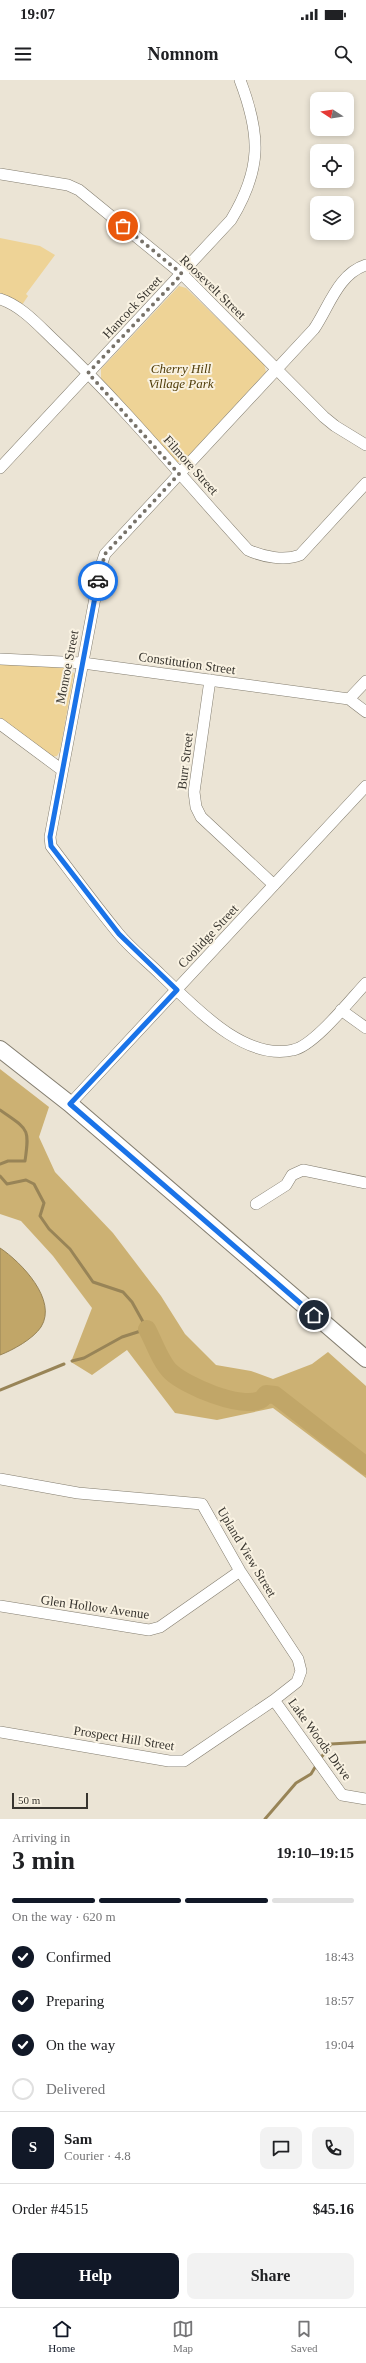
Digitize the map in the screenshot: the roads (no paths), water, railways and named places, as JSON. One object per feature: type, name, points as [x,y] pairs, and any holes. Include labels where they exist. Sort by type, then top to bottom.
[{"type":"main road","points":[[0,1049],[70,1104],[366,1359]]},
{"type":"street","name":"Hancock Street","points":[[0,468],[231,220],[244,199],[253,172],[256,148],[253,121],[240,80]]},
{"type":"street","name":"Roosevelt Street","points":[[0,174],[68,185],[79,190],[182,274],[276,370],[335,426],[366,445]]},
{"type":"street","name":"Monroe Street","points":[[366,265],[348,276],[337,289],[314,329],[105,554],[101,566],[50,837],[51,846],[119,934],[210,1021],[229,1035],[250,1045],[279,1052],[294,1050],[307,1045],[366,983]]},
{"type":"street","name":"Filmore Street","points":[[0,299],[13,304],[27,315],[88,373],[248,550],[258,555],[291,558],[300,555],[366,483]]},
{"type":"street","name":"Constitution Street","points":[[0,659],[83,663],[349,699],[366,712]]},
{"type":"street","name":"Burr Street","points":[[210,680],[194,792],[196,807],[201,817],[274,885]]},
{"type":"street","points":[[349,699],[366,681]]},
{"type":"street","points":[[0,724],[62,770]]},
{"type":"street","name":"Coolidge Street","points":[[70,1104],[366,786]]},
{"type":"street","points":[[340,1010],[366,1028]]},
{"type":"street","points":[[256,1204],[286,1185],[292,1175],[303,1170],[366,1183]]},
{"type":"street","name":"Upland View Street","points":[[0,1479],[78,1493],[202,1504],[240,1571],[298,1658],[301,1667],[297,1682],[274,1700]]},
{"type":"street","name":"Glen Hollow Avenue","points":[[0,1606],[149,1630],[160,1627],[240,1571]]},
{"type":"street","name":"Prospect Hill Street","points":[[0,1732],[180,1761],[189,1759],[274,1700]]},
{"type":"street","name":"Lake Woods Drive","points":[[274,1700],[342,1795],[366,1799]]},
{"type":"waterway","points":[[0,1110],[22,1126],[27,1135],[25,1161],[8,1161],[0,1164]]},
{"type":"waterway","points":[[0,1176],[7,1184],[26,1180],[34,1184],[44,1203],[40,1216],[49,1229],[70,1249],[93,1282],[123,1292],[132,1302],[147,1329],[122,1337],[84,1358],[72,1361]]},
{"type":"waterway","points":[[147,1329],[167,1368],[178,1378],[188,1384],[227,1399],[251,1402],[260,1400],[266,1394],[275,1395],[366,1466]]},
{"type":"waterway","points":[[0,1390],[64,1364]]},
{"type":"waterway","points":[[320,1759],[331,1744],[366,1742]]},
{"type":"waterway","points":[[265,1819],[296,1783],[311,1774],[317,1764]]},
{"type":"park label","name":"Cherry Hill Village Park","points":[[181,376]]}]
